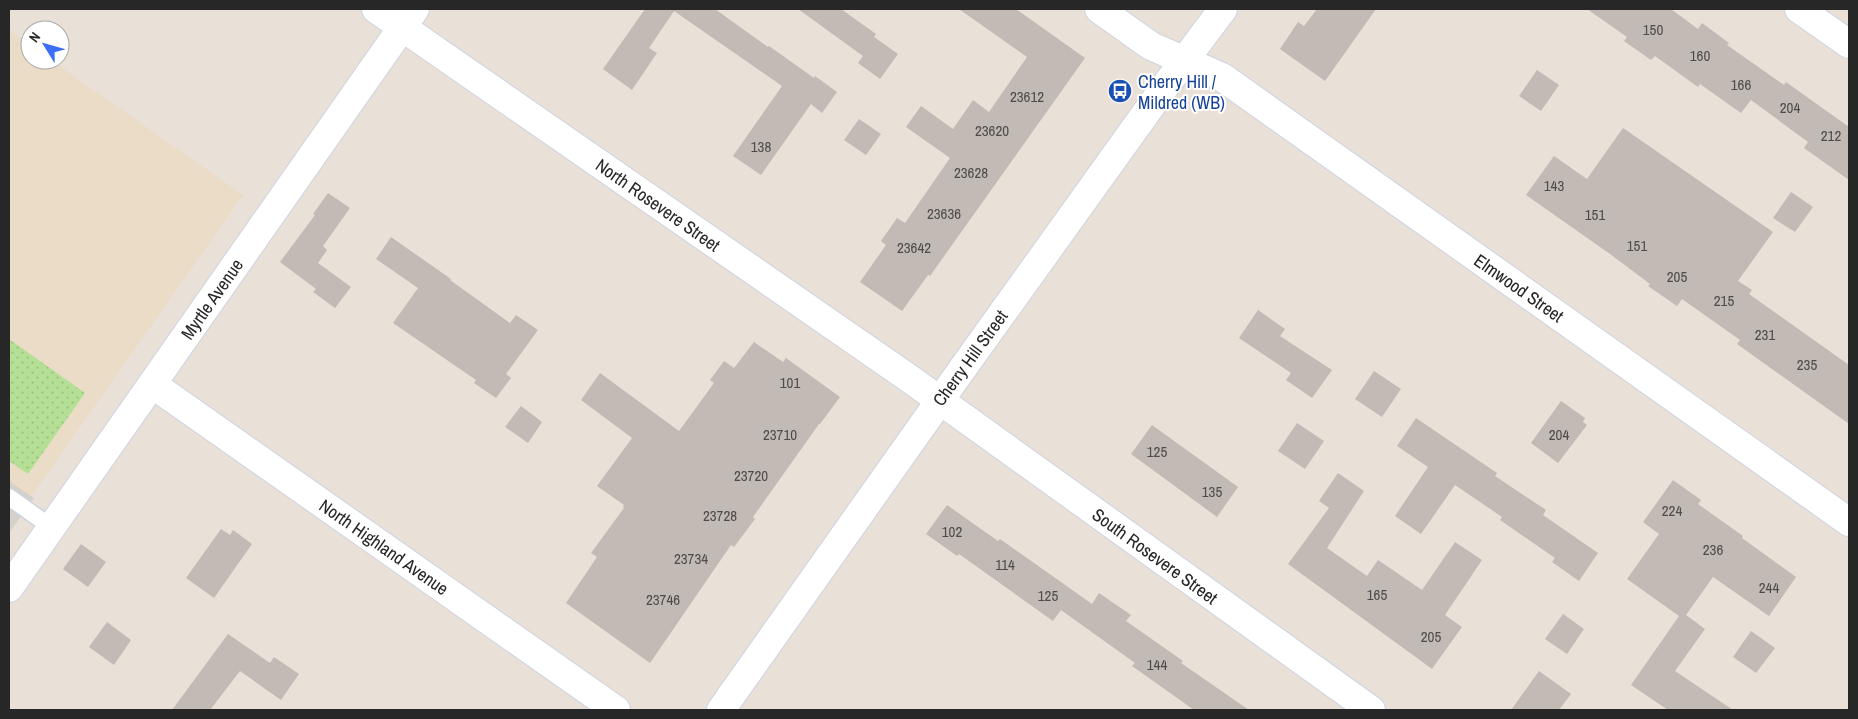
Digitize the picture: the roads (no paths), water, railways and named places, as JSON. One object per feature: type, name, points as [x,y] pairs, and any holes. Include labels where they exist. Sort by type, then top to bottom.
[{"type":"street","name":"North Rosevere Street","points":[[376,9],[409,18],[940,401]]},
{"type":"street","name":"Elmwood Street","points":[[1099,9],[1151,46],[1222,77],[1849,522]]},
{"type":"street","name":"Cherry Hill Street","points":[[721,710],[1184,60],[1223,9]]},
{"type":"street","points":[[1799,9],[1849,44]]},
{"type":"street","name":"Myrtle Avenue","points":[[9,588],[409,18]]},
{"type":"street","name":"North Highland Avenue","points":[[152,384],[616,710]]},
{"type":"street","name":"South Rosevere Street","points":[[940,401],[1371,710]]},
{"type":"lane","points":[[9,497],[51,527]]},
{"type":"place","name":"Cherry Hill / Mildred (WB)","points":[[1120,91]]}]
